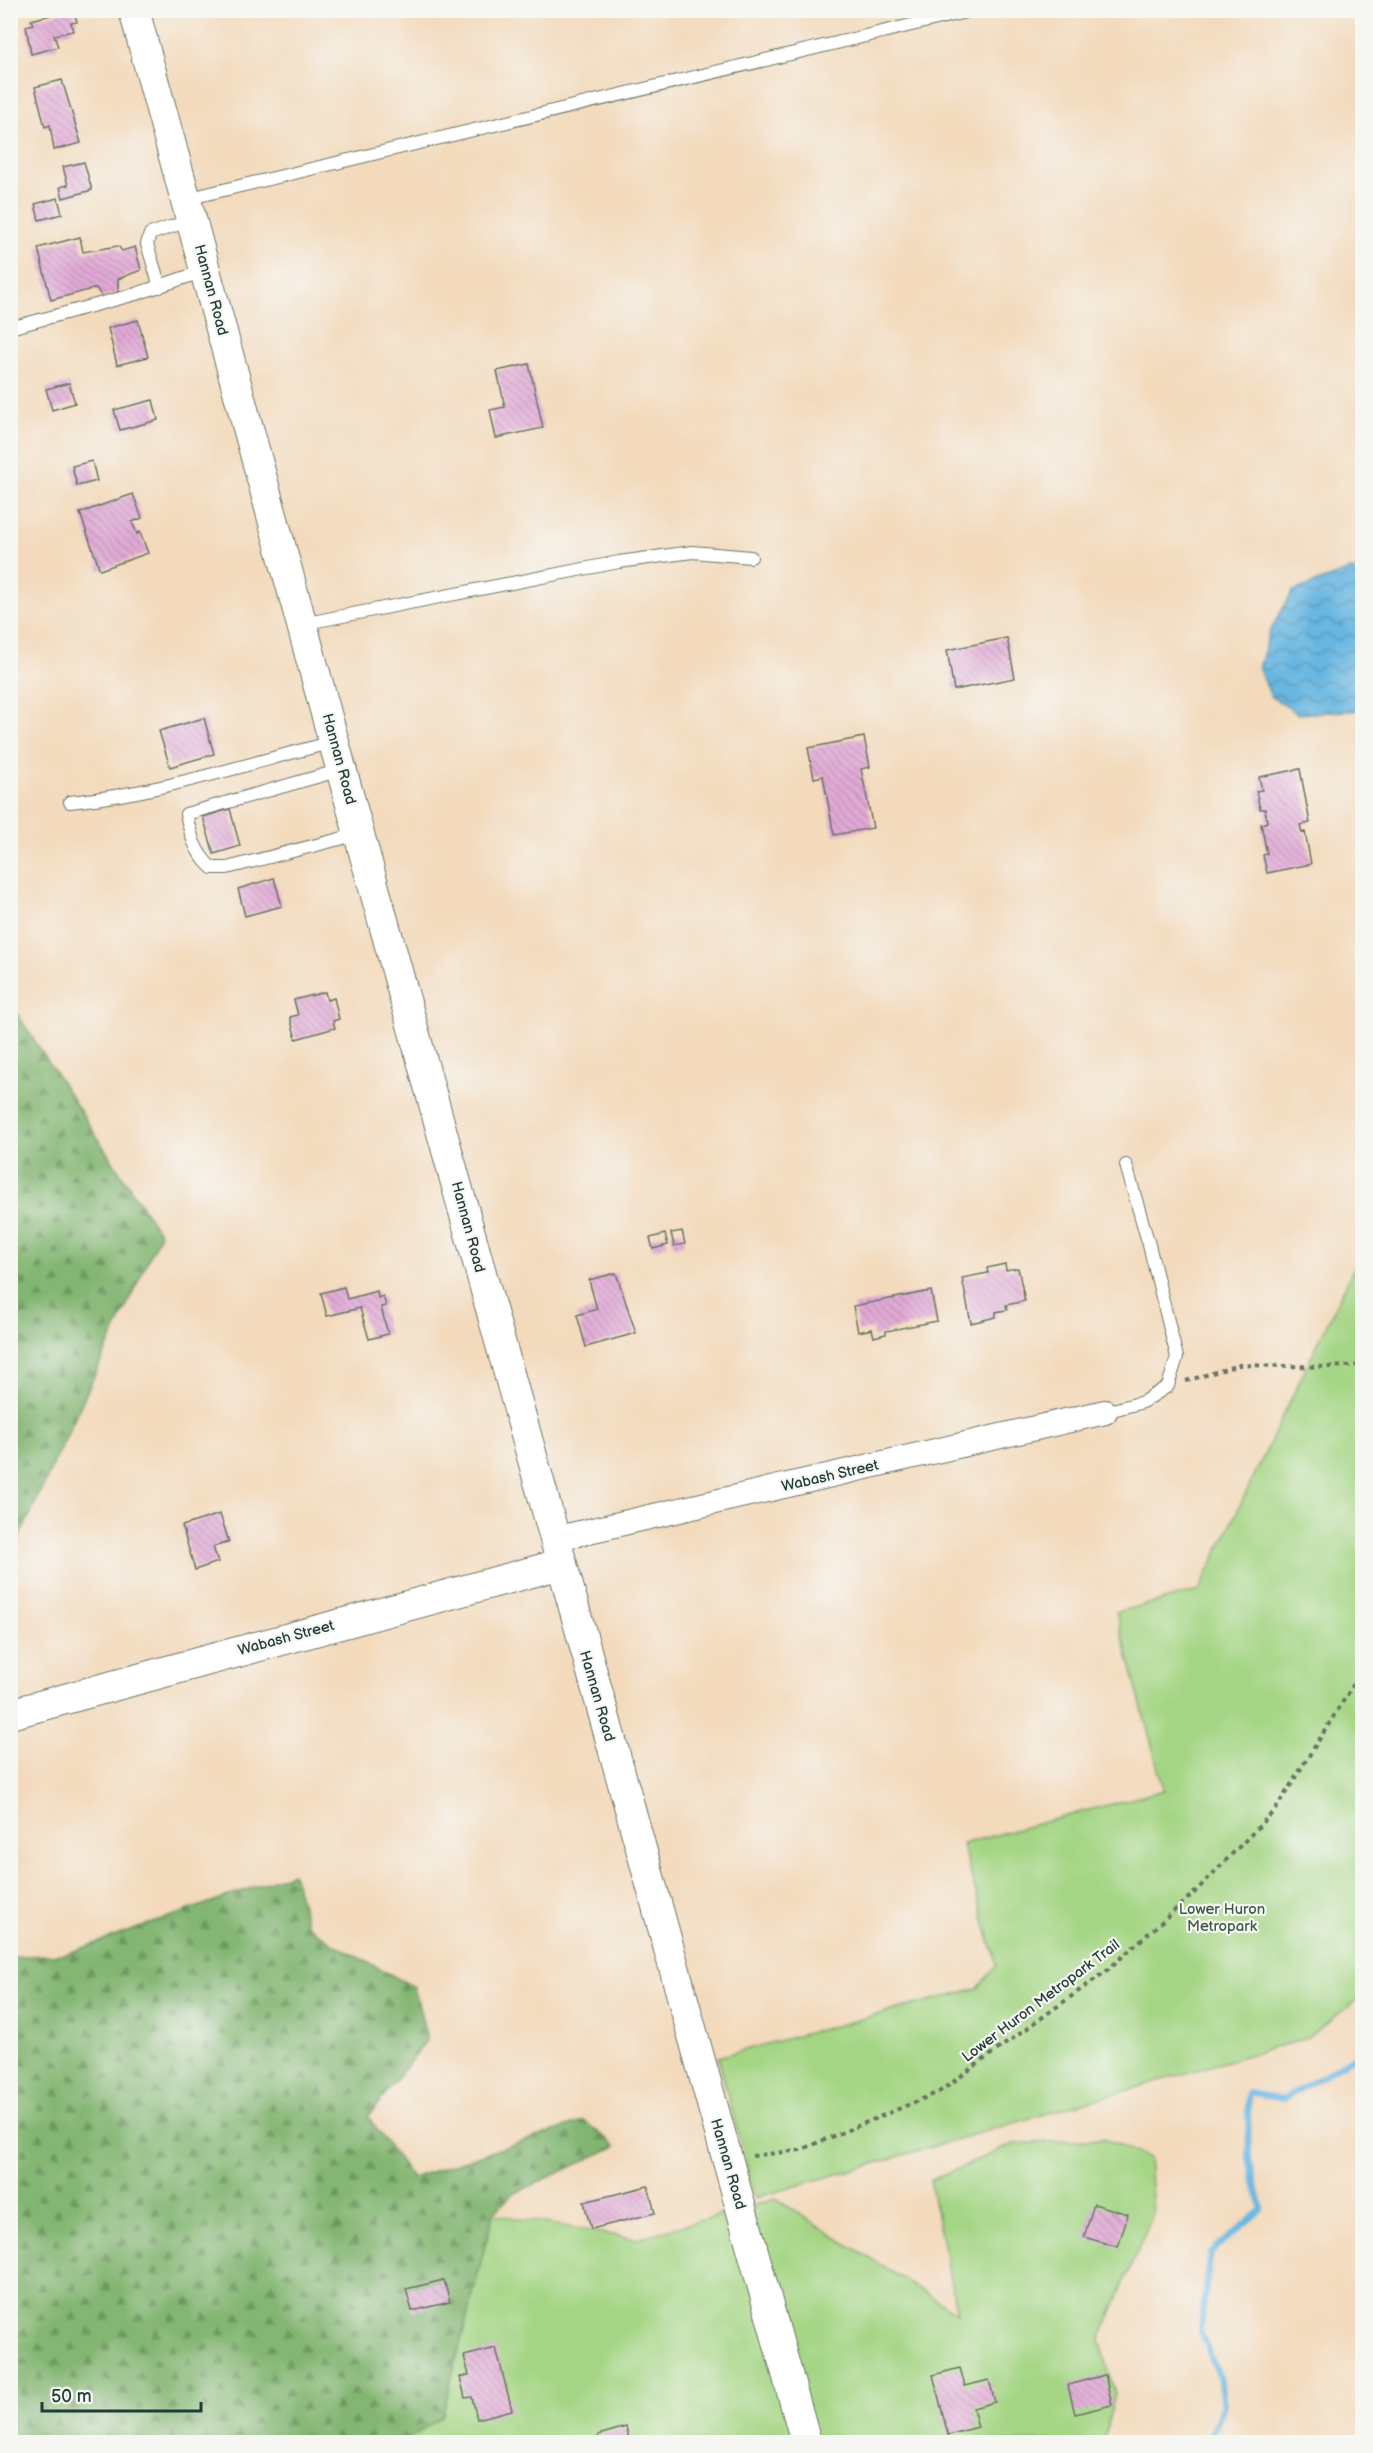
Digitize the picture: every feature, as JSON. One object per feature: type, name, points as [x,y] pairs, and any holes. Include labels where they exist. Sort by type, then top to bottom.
[{"type":"street","name":"Hannan Road","points":[[134,10],[557,1551],[806,2442]]},
{"type":"street","name":"Wabash Street","points":[[10,1714],[557,1551],[1105,1412]]},
{"type":"lane","points":[[160,287],[147,244],[150,234],[189,210],[974,10]]},
{"type":"lane","points":[[10,328],[160,287],[205,271]]},
{"type":"lane","points":[[302,624],[619,562],[692,552],[751,557]]},
{"type":"lane","points":[[70,801],[122,797],[171,786],[334,741]]},
{"type":"lane","points":[[342,770],[186,814],[191,835],[200,857],[212,868],[227,868],[359,834]]},
{"type":"lane","points":[[1105,1412],[1143,1402],[1168,1386],[1177,1357],[1126,1165]]},
{"type":"path","points":[[1168,1386],[1239,1365],[1329,1367],[1362,1365]]},
{"type":"path","name":"Lower Huron Metropark Trail","points":[[728,2163],[767,2152],[800,2150],[939,2092],[1105,1972],[1194,1893],[1275,1810],[1362,1671]]},
{"type":"green space","points":[[10,1003],[160,1234],[15,1547],[10,1547]]},
{"type":"green space","name":"Lower Huron Metropark","points":[[1362,1251],[1362,1996],[1307,2038],[755,2198],[718,2057],[978,1988],[997,1965],[962,1844],[1164,1790],[1116,1612],[1199,1591]]},
{"type":"green space","points":[[293,1873],[307,1925],[337,1946],[414,1987],[427,2039],[368,2117],[412,2178],[584,2121],[616,2146],[511,2195],[493,2214],[442,2416],[404,2442],[11,2442],[10,1957],[66,1954]]},
{"type":"green space","points":[[1104,2139],[1149,2158],[1153,2214],[1100,2340],[1115,2393],[1103,2442],[404,2442],[442,2416],[493,2214],[636,2239],[776,2199],[957,2313],[930,2181],[1014,2144]]},
{"type":"water","points":[[1350,570],[1362,571],[1362,710],[1298,714],[1271,696],[1259,669],[1269,633],[1293,591]]},
{"type":"building","points":[[67,11],[67,13],[74,11],[77,22],[71,23],[73,31],[54,35],[58,47],[31,54],[26,26],[33,24],[31,20]]},
{"type":"building","points":[[62,80],[81,143],[54,150],[50,125],[45,127],[35,87]]},
{"type":"building","points":[[84,162],[92,190],[63,198],[60,187],[68,185],[63,167]]},
{"type":"building","points":[[58,198],[62,214],[39,220],[35,204]]},
{"type":"building","points":[[80,237],[83,252],[118,246],[122,251],[135,247],[141,270],[118,279],[118,294],[102,297],[96,288],[51,300],[38,248]]},
{"type":"building","points":[[138,320],[148,357],[117,365],[108,328]]},
{"type":"building","points":[[529,364],[543,428],[496,438],[490,410],[505,407],[497,371]]},
{"type":"building","points":[[69,383],[75,403],[52,410],[46,389]]},
{"type":"building","points":[[153,400],[158,420],[120,430],[114,410]]},
{"type":"building","points":[[92,461],[97,481],[77,486],[72,466]]},
{"type":"building","points":[[133,494],[142,518],[132,522],[137,534],[140,532],[148,553],[100,570],[80,513]]},
{"type":"building","points":[[1007,638],[1015,678],[954,690],[947,650]]},
{"type":"building","points":[[204,718],[214,754],[170,767],[159,731]]},
{"type":"building","points":[[864,737],[870,767],[861,769],[873,828],[834,835],[823,776],[814,778],[808,748]]},
{"type":"building","points":[[1300,769],[1310,823],[1300,825],[1302,833],[1305,832],[1311,864],[1267,873],[1263,855],[1267,854],[1261,824],[1267,822],[1265,809],[1260,809],[1256,791],[1262,790],[1259,777]]},
{"type":"building","points":[[230,809],[240,846],[214,854],[203,817]]},
{"type":"building","points":[[274,878],[282,906],[245,916],[238,889]]},
{"type":"building","points":[[325,992],[327,1000],[334,998],[339,1019],[333,1021],[335,1028],[296,1039],[290,1017],[298,1015],[294,1000]]},
{"type":"building","points":[[682,1231],[685,1244],[674,1246],[671,1233]]},
{"type":"building","points":[[665,1234],[668,1245],[653,1249],[650,1238]]},
{"type":"building","points":[[1005,1264],[1006,1270],[1018,1268],[1025,1301],[1006,1305],[1007,1310],[996,1312],[996,1317],[971,1323],[962,1278],[988,1273],[987,1268]]},
{"type":"building","points":[[616,1273],[636,1333],[586,1347],[577,1315],[597,1309],[589,1280]]},
{"type":"building","points":[[344,1287],[347,1299],[377,1291],[378,1298],[383,1296],[386,1306],[381,1307],[388,1334],[369,1339],[360,1308],[327,1316],[321,1293]]},
{"type":"building","points":[[931,1291],[937,1321],[886,1331],[886,1334],[874,1337],[872,1329],[858,1332],[853,1306]]},
{"type":"building","points":[[220,1514],[229,1542],[213,1547],[218,1562],[195,1570],[182,1526]]},
{"type":"building","points":[[648,2186],[655,2213],[591,2229],[584,2202]]},
{"type":"building","points":[[1094,2204],[1128,2214],[1118,2247],[1084,2237]]},
{"type":"building","points":[[444,2280],[450,2302],[412,2311],[406,2289]]},
{"type":"building","points":[[496,2348],[512,2410],[477,2419],[472,2397],[465,2398],[460,2377],[469,2375],[464,2356]]},
{"type":"building","points":[[960,2368],[965,2386],[989,2380],[995,2402],[973,2408],[978,2427],[948,2435],[933,2375]]},
{"type":"building","points":[[1105,2375],[1112,2405],[1075,2414],[1068,2385]]},
{"type":"building","points":[[626,2427],[630,2442],[600,2442],[598,2435]]},
{"type":"waterway","points":[[1208,2442],[1224,2404],[1220,2378],[1200,2331],[1211,2252],[1262,2209],[1249,2159],[1248,2093],[1284,2099],[1362,2052]]}]
